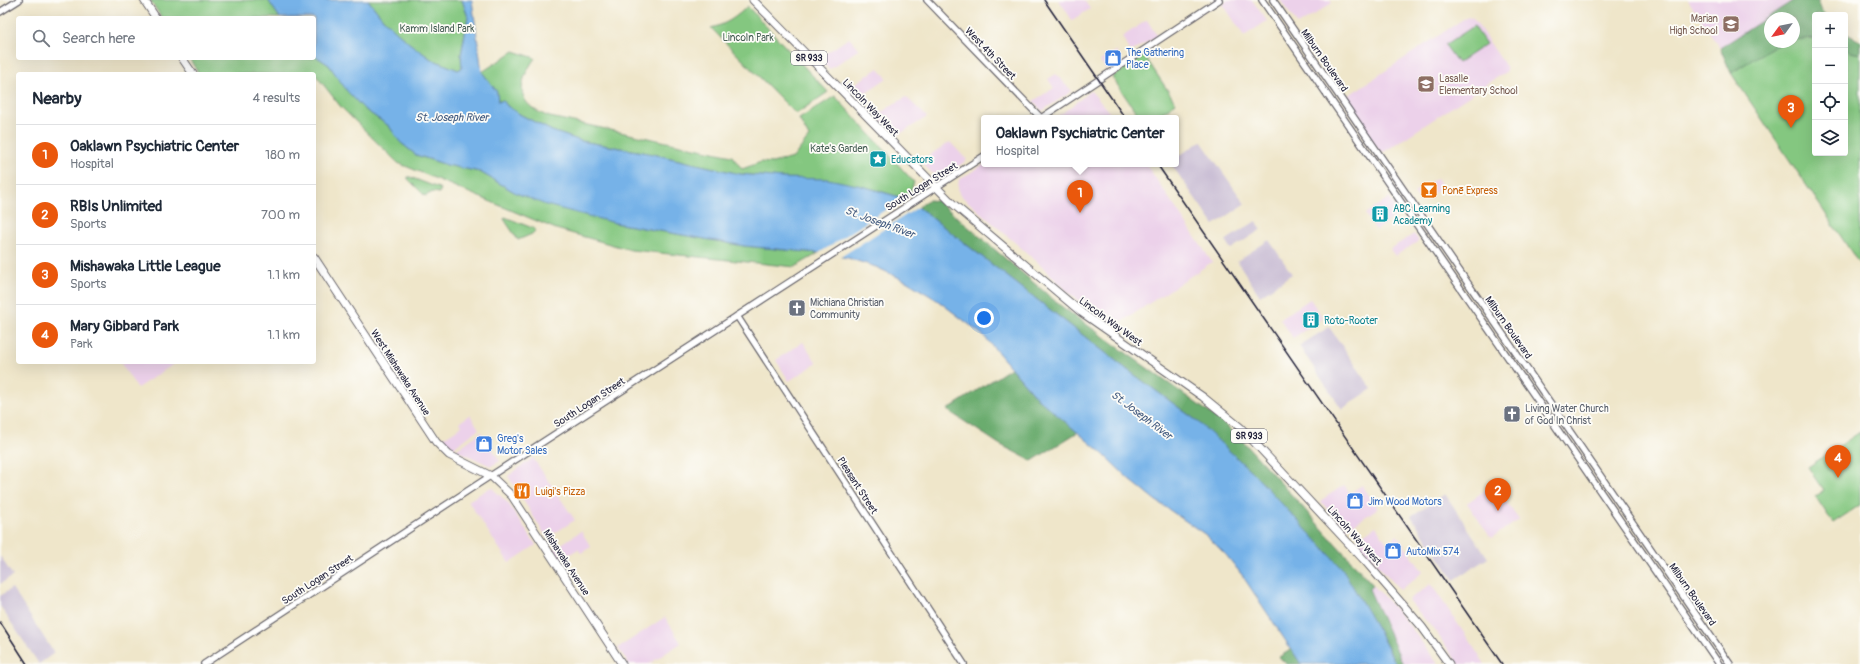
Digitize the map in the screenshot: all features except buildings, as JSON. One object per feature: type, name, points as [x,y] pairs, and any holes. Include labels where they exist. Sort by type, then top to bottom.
[{"type":"main road","points":[[144,0],[155,16]]},
{"type":"main road","name":"Lincoln Way West","points":[[753,0],[935,187],[1072,306],[1203,397],[1241,428],[1366,562],[1422,627],[1450,664]]},
{"type":"main road","points":[[183,60],[192,72]]},
{"type":"main road","name":"West Mishawaka Avenue","points":[[316,260],[436,442],[445,452],[457,460],[482,470],[491,476]]},
{"type":"main road","name":"Mishawaka Avenue","points":[[491,476],[506,490],[518,505],[622,664]]},
{"type":"street","points":[[0,12],[18,0]]},
{"type":"street","name":"West 4th Street","points":[[927,0],[1038,115]]},
{"type":"street","points":[[1046,115],[1219,0]]},
{"type":"street","name":"Milburn Boulevard","points":[[1262,0],[1719,664]]},
{"type":"street","name":"Milburn Boulevard","points":[[1273,0],[1730,664]]},
{"type":"street","name":"South Logan Street","points":[[204,664],[981,158]]},
{"type":"street","name":"Pleasant Street","points":[[737,316],[964,664]]},
{"type":"shaded area","points":[[1059,0],[1084,0],[1090,9],[1072,20]]},
{"type":"shaded area","points":[[1228,0],[1252,0],[1267,21],[1244,36],[1223,4]]},
{"type":"shaded area","points":[[1280,0],[1330,0],[1332,3],[1298,25]]},
{"type":"shaded area","name":"Marian High School","points":[[1688,0],[1794,0],[1776,12],[1764,12],[1764,19],[1720,48]]},
{"type":"shaded area","name":"Lasalle Elementary School","points":[[1468,16],[1473,18],[1507,68],[1507,71],[1384,152],[1379,151],[1345,102],[1346,97]]},
{"type":"shaded area","points":[[1147,20],[1157,36],[1131,52],[1122,37]]},
{"type":"shaded area","points":[[849,38],[859,49],[830,69],[819,58]]},
{"type":"shaded area","points":[[1116,51],[1121,58],[1106,69],[1100,61]]},
{"type":"shaded area","points":[[878,68],[887,78],[858,98],[849,88]]},
{"type":"shaded area","points":[[1056,74],[1072,91],[1042,111],[1033,101],[1054,88],[1048,79]]},
{"type":"shaded area","points":[[1091,91],[1111,115],[1059,115]]},
{"type":"shaded area","points":[[906,97],[927,117],[895,137],[877,117],[880,113]]},
{"type":"shaded area","points":[[1201,141],[1245,204],[1214,225],[1173,167],[1179,167],[1179,156]]},
{"type":"shaded area","points":[[950,142],[967,160],[946,175],[932,173],[920,161]]},
{"type":"shaded area","points":[[981,166],[1148,167],[1212,262],[1115,326],[1069,293],[1042,266],[959,194],[959,180]]},
{"type":"shaded area","name":"Ponē Express","points":[[1437,178],[1443,187],[1420,202],[1414,193]]},
{"type":"shaded area","points":[[1389,198],[1400,214],[1376,230],[1365,214]]},
{"type":"shaded area","points":[[1256,221],[1262,229],[1231,249],[1225,241]]},
{"type":"shaded area","points":[[1414,234],[1419,241],[1395,256],[1390,249]]},
{"type":"shaded area","points":[[1269,240],[1292,274],[1260,296],[1237,261]]},
{"type":"shaded area","points":[[1310,299],[1323,318],[1293,338],[1280,319]]},
{"type":"shaded area","points":[[1329,327],[1372,389],[1342,409],[1299,346]]},
{"type":"shaded area","points":[[803,342],[817,363],[789,381],[776,360]]},
{"type":"shaded area","points":[[121,364],[174,364],[137,388]]},
{"type":"shaded area","points":[[470,415],[479,429],[453,448],[442,439],[462,426],[460,422]]},
{"type":"shaded area","points":[[481,432],[500,461],[491,466],[456,450]]},
{"type":"shaded area","points":[[533,458],[575,520],[547,538],[508,476]]},
{"type":"shaded area","points":[[1494,484],[1519,520],[1491,538],[1467,503]]},
{"type":"shaded area","points":[[1344,485],[1350,493],[1362,485],[1378,508],[1347,529],[1320,501]]},
{"type":"shaded area","points":[[491,487],[508,503],[536,545],[509,563],[468,501]]},
{"type":"shaded area","points":[[1445,494],[1488,558],[1454,580],[1411,516]]},
{"type":"shaded area","points":[[1376,526],[1387,543],[1397,535],[1423,572],[1400,590],[1356,540]]},
{"type":"shaded area","points":[[581,531],[591,547],[581,553],[578,549],[561,560],[554,549]]},
{"type":"shaded area","points":[[0,556],[13,576],[0,584]]},
{"type":"shaded area","points":[[1431,584],[1485,664],[1459,664],[1435,631],[1408,600]]},
{"type":"shaded area","points":[[1373,585],[1405,620],[1438,664],[1403,664],[1369,589]]},
{"type":"shaded area","points":[[12,588],[54,653],[39,664],[0,606],[0,596]]},
{"type":"shaded area","points":[[665,617],[681,643],[649,664],[629,664],[618,648]]},
{"type":"green space","points":[[150,0],[268,0],[279,16],[161,16]]},
{"type":"green space","name":"Kamm Island Park","points":[[368,0],[462,0],[468,17],[461,55],[462,68],[458,70],[431,59],[409,43],[384,20]]},
{"type":"green space","points":[[1794,0],[1818,0],[1823,12],[1812,12],[1812,38],[1800,39],[1800,12],[1776,12]]},
{"type":"green space","name":"Lincoln Park","points":[[748,6],[828,92],[796,114],[711,28],[731,20]]},
{"type":"green space","points":[[1764,19],[1764,48],[1771,48],[1731,73],[1720,48]]},
{"type":"green space","points":[[1474,26],[1486,44],[1458,63],[1445,45]]},
{"type":"green space","points":[[1848,35],[1860,41],[1860,54],[1851,52],[1848,50]]},
{"type":"green space","points":[[1812,38],[1812,156],[1848,156],[1848,50],[1851,52],[1860,54],[1860,265],[1731,73],[1771,48],[1800,48],[1800,39]]},
{"type":"green space","name":"Kate's Garden","points":[[514,51],[535,58],[522,85],[525,100],[531,107],[539,112],[550,117],[732,156],[742,169],[761,162],[772,163],[793,158],[809,137],[799,119],[835,96],[914,182],[910,193],[903,198],[862,186],[740,174],[648,153],[581,141],[552,131],[521,115],[507,106],[503,100],[498,102],[497,92],[482,72]]},
{"type":"green space","points":[[1144,55],[1176,103],[1159,115],[1138,115],[1112,77]]},
{"type":"green space","points":[[316,56],[329,65],[347,90],[364,109],[389,126],[400,142],[416,155],[447,165],[480,172],[516,193],[615,223],[744,246],[819,253],[795,267],[631,250],[556,229],[398,163],[341,107],[316,75],[316,72],[198,72],[190,60],[316,60]]},
{"type":"green space","points":[[408,177],[441,189],[439,193],[433,192],[425,196],[408,179]]},
{"type":"green space","points":[[929,200],[938,201],[1061,306],[1221,421],[1241,439],[1373,585],[1369,589],[1403,664],[1396,664],[1378,630],[1197,421],[1125,368],[918,207]]},
{"type":"green space","points":[[505,217],[535,229],[535,231],[532,234],[518,240],[504,219]]},
{"type":"green space","points":[[1011,368],[1036,397],[1078,432],[1032,461],[999,444],[947,410]]},
{"type":"green space","points":[[1860,432],[1860,505],[1833,523],[1815,496],[1824,490],[1808,467]]},
{"type":"green space","points":[[1292,649],[1301,664],[1286,664],[1279,657]]},
{"type":"water","name":"St. Joseph River","points":[[268,0],[368,0],[384,20],[409,43],[431,59],[458,70],[462,68],[461,55],[468,17],[462,0],[472,0],[482,72],[497,92],[498,102],[503,100],[507,106],[521,115],[552,131],[581,141],[648,153],[740,174],[782,178],[828,179],[862,186],[903,198],[918,207],[1125,368],[1197,421],[1252,472],[1342,568],[1396,664],[1301,664],[1242,575],[1227,556],[1206,535],[1155,500],[1130,480],[1103,454],[1036,397],[983,335],[937,300],[906,281],[876,267],[848,258],[819,253],[744,246],[615,223],[546,205],[516,193],[480,172],[447,165],[416,155],[400,142],[389,126],[364,109],[347,91],[329,65],[316,56],[316,16],[279,16]]},
{"type":"pier","points":[[905,197],[920,206],[839,258],[816,255]]},
{"type":"railway","points":[[1044,0],[1123,115]]},
{"type":"railway","points":[[1159,167],[1502,664]]},
{"type":"railway","points":[[0,622],[27,664]]},
{"type":"place","name":"Marian High School","points":[[1731,24]]},
{"type":"place","name":"The Gathering Place","points":[[1113,58]]},
{"type":"place","name":"Lasalle Elementary School","points":[[1426,84]]},
{"type":"place","name":"Mishawaka Little League","points":[[1791,128]]},
{"type":"place","name":"Educators","points":[[878,159]]},
{"type":"place","name":"Ponē Express","points":[[1429,190]]},
{"type":"place","name":"Oaklawn Psychiatric Center","points":[[1080,213]]},
{"type":"place","name":"ABC Learning Academy","points":[[1380,214]]},
{"type":"place","name":"Michiana Christian Community","points":[[797,308]]},
{"type":"place","name":"Roto-Rooter","points":[[1311,320]]},
{"type":"place","name":"Living Water Church of God In Christ","points":[[1512,414]]},
{"type":"place","name":"Greg's Motor Sales","points":[[484,444]]},
{"type":"place","name":"Mary Gibbard Park","points":[[1838,478]]},
{"type":"place","name":"Luigi's Pizza","points":[[522,491]]},
{"type":"place","name":"Jim Wood Motors","points":[[1355,501]]},
{"type":"place","name":"RBIs Unlimited","points":[[1498,511]]},
{"type":"place","name":"AutoMix 574","points":[[1393,551]]}]
